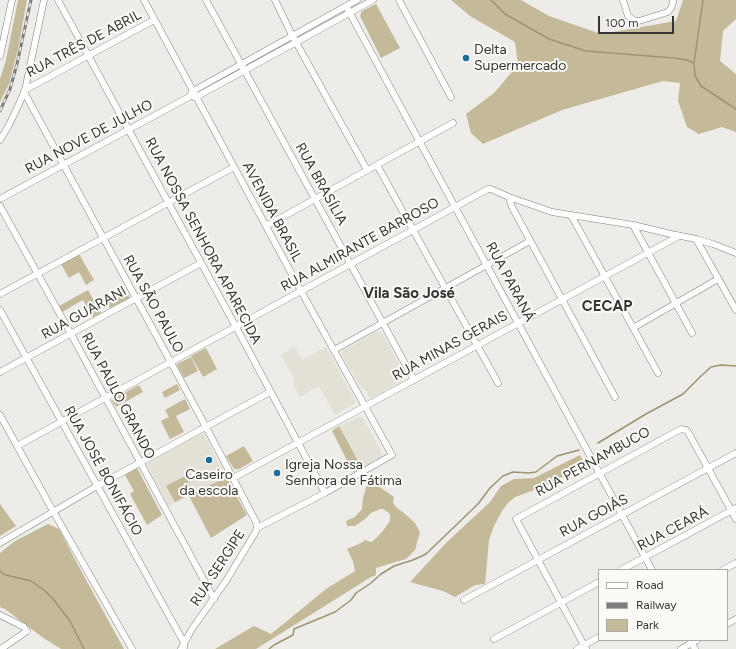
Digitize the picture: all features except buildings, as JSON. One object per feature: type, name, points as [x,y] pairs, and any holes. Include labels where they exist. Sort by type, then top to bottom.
[{"type":"street","points":[[0,56],[12,0]]},
{"type":"street","points":[[0,140],[9,125],[24,91],[44,0]]},
{"type":"street","name":"AVENIDA BRASIL","points":[[144,0],[301,291],[392,455]]},
{"type":"street","name":"RUA BRASÍLIA","points":[[206,0],[414,380]]},
{"type":"street","points":[[274,0],[367,170]]},
{"type":"street","points":[[195,94],[241,64],[357,0]]},
{"type":"street","points":[[195,94],[245,70],[373,0]]},
{"type":"street","points":[[399,0],[451,97]]},
{"type":"street","points":[[623,0],[628,16],[635,21],[668,12],[671,8],[672,0]]},
{"type":"street","name":"RUA NOSSA SENHORA APARECIDA","points":[[58,1],[129,129],[325,493]]},
{"type":"street","name":"RUA PARANÁ","points":[[346,6],[651,569]]},
{"type":"street","name":"RUA TRÊS DE ABRIL","points":[[24,91],[154,20]]},
{"type":"street","name":"RUA SÃO PAULO","points":[[24,91],[206,427],[256,522],[257,528]]},
{"type":"street","name":"RUA NOVE DE JULHO","points":[[0,199],[195,94]]},
{"type":"street","points":[[266,226],[453,123]]},
{"type":"street","points":[[377,165],[498,384]]},
{"type":"street","points":[[0,294],[234,167]]},
{"type":"street","name":"RUA ALMIRANTE BARROSO","points":[[17,446],[488,189],[552,212],[633,225],[696,239],[713,244],[736,254]]},
{"type":"street","points":[[509,197],[512,208],[615,397]]},
{"type":"street","name":"RUA PAULO GRANDO","points":[[0,206],[214,599]]},
{"type":"street","points":[[571,215],[658,373]]},
{"type":"street","points":[[633,225],[692,333]]},
{"type":"street","name":"RUA MINAS GERAIS","points":[[233,478],[679,236]]},
{"type":"street","points":[[696,239],[736,310]]},
{"type":"street","points":[[334,350],[530,241]]},
{"type":"street","name":"RUA GUARANI","points":[[0,372],[201,263]]},
{"type":"street","points":[[633,328],[718,280]]},
{"type":"street","name":"RUA JOSÉ BONIFÁCIO","points":[[0,310],[97,486],[183,647]]},
{"type":"street","points":[[0,543],[97,486],[270,392]]},
{"type":"street","points":[[0,415],[132,649]]},
{"type":"street","name":"RUA PERNAMBUCO","points":[[538,560],[516,519],[678,429],[683,429],[688,432],[708,468]]},
{"type":"street","name":"RUA GOIÁS","points":[[464,600],[736,453]]},
{"type":"street","name":"RUA SERGIPE","points":[[183,647],[192,629],[226,581],[257,528],[325,493],[392,455]]},
{"type":"street","points":[[708,468],[734,509],[736,519]]},
{"type":"street","name":"RUA CEARÁ","points":[[623,569],[734,509]]},
{"type":"street","points":[[538,560],[585,647]]},
{"type":"street","points":[[725,569],[736,563]]},
{"type":"street","points":[[494,639],[598,583]]},
{"type":"street","points":[[0,615],[24,627],[27,631],[1,649]]},
{"type":"street","points":[[577,649],[585,647],[598,638]]},
{"type":"street","points":[[681,649],[693,643]]},
{"type":"shaded area","points":[[376,332],[383,334],[405,376],[402,381],[371,398],[365,390],[361,388],[341,353],[342,351]]},
{"type":"shaded area","points":[[295,347],[302,360],[326,347],[355,400],[355,403],[335,415],[319,386],[300,397],[293,384],[295,383],[293,380],[294,378],[281,355]]},
{"type":"shaded area","points":[[359,417],[363,418],[382,455],[362,468],[339,426]]},
{"type":"shaded area","points":[[202,433],[204,434],[226,477],[169,506],[147,465],[148,463]]},
{"type":"green space","points":[[18,0],[27,0],[18,49],[9,84],[0,102],[0,79],[6,60]]},
{"type":"green space","points":[[451,0],[521,0],[549,16],[601,34],[676,21],[683,0],[736,0],[736,19],[723,31],[720,61],[736,74],[736,132],[722,127],[699,134],[687,127],[678,101],[680,83],[663,81],[562,110],[483,144],[471,133],[466,114],[494,93],[518,65],[515,42],[470,16]]},
{"type":"green space","points":[[376,4],[400,48],[381,58],[360,16],[362,11]]},
{"type":"green space","points":[[79,254],[94,280],[86,285],[79,272],[69,278],[61,264]]},
{"type":"green space","points":[[125,289],[130,298],[110,308],[105,300]]},
{"type":"green space","points":[[88,290],[101,313],[93,317],[83,300],[62,312],[59,306]]},
{"type":"green space","points":[[206,348],[217,369],[203,377],[191,356]]},
{"type":"green space","points":[[191,357],[198,371],[184,378],[177,364]]},
{"type":"green space","points":[[177,384],[180,390],[165,398],[162,392]]},
{"type":"green space","points":[[139,385],[143,392],[116,407],[112,401],[113,399]]},
{"type":"green space","points":[[185,399],[190,409],[176,416],[184,432],[170,439],[161,421],[169,417],[165,410]]},
{"type":"green space","points":[[339,426],[362,468],[353,472],[332,431]]},
{"type":"green space","points":[[244,446],[253,461],[239,469],[234,469],[226,456]]},
{"type":"green space","points":[[580,455],[588,470],[569,473],[548,485],[515,497],[502,511],[489,540],[485,584],[475,585],[455,597],[443,591],[410,582],[447,542],[490,502],[501,486],[514,479],[534,478]]},
{"type":"green space","points":[[137,468],[162,515],[147,525],[130,494],[134,491],[125,475]]},
{"type":"green space","points":[[185,476],[193,492],[175,502],[166,486]]},
{"type":"green space","points":[[226,477],[247,515],[211,538],[189,496]]},
{"type":"green space","points":[[367,485],[378,486],[394,497],[393,503],[397,508],[415,523],[420,532],[415,550],[406,559],[376,568],[376,575],[256,649],[215,649],[254,626],[271,634],[326,589],[355,571],[353,561],[347,549],[365,540],[372,542],[390,521],[389,513],[383,509],[380,509],[371,513],[355,526],[347,526],[346,521],[355,517],[362,509],[363,498]]},
{"type":"green space","points":[[0,504],[16,526],[0,536]]},
{"type":"green space","points":[[48,524],[59,529],[124,649],[61,649],[0,607],[0,553],[15,541]]},
{"type":"waterway","points":[[491,0],[505,14],[549,39],[586,51],[674,58],[687,60],[694,63]]},
{"type":"waterway","points":[[703,0],[694,63],[695,76],[701,86],[736,109]]},
{"type":"waterway","points":[[598,443],[683,394],[711,367],[721,365],[736,366]]},
{"type":"waterway","points":[[269,649],[293,635],[294,629],[335,612],[351,600],[356,593],[394,566],[426,554],[478,504],[490,488],[503,476],[513,472],[536,472],[557,456],[579,450]]},
{"type":"waterway","points":[[0,571],[3,574],[31,581],[44,590],[54,600],[70,621],[84,649]]},
{"type":"railway","points":[[0,111],[10,89],[17,64],[31,0]]},
{"type":"place","name":"Delta Supermercado","points":[[466,58]]},
{"type":"place","name":"Caseiro da escola","points":[[209,460]]},
{"type":"place","name":"Igreja Nossa Senhora de Fátima","points":[[277,473]]},
{"type":"district","name":"Vila São José","points":[[409,294]]},
{"type":"district","name":"CECAP","points":[[607,307]]}]
